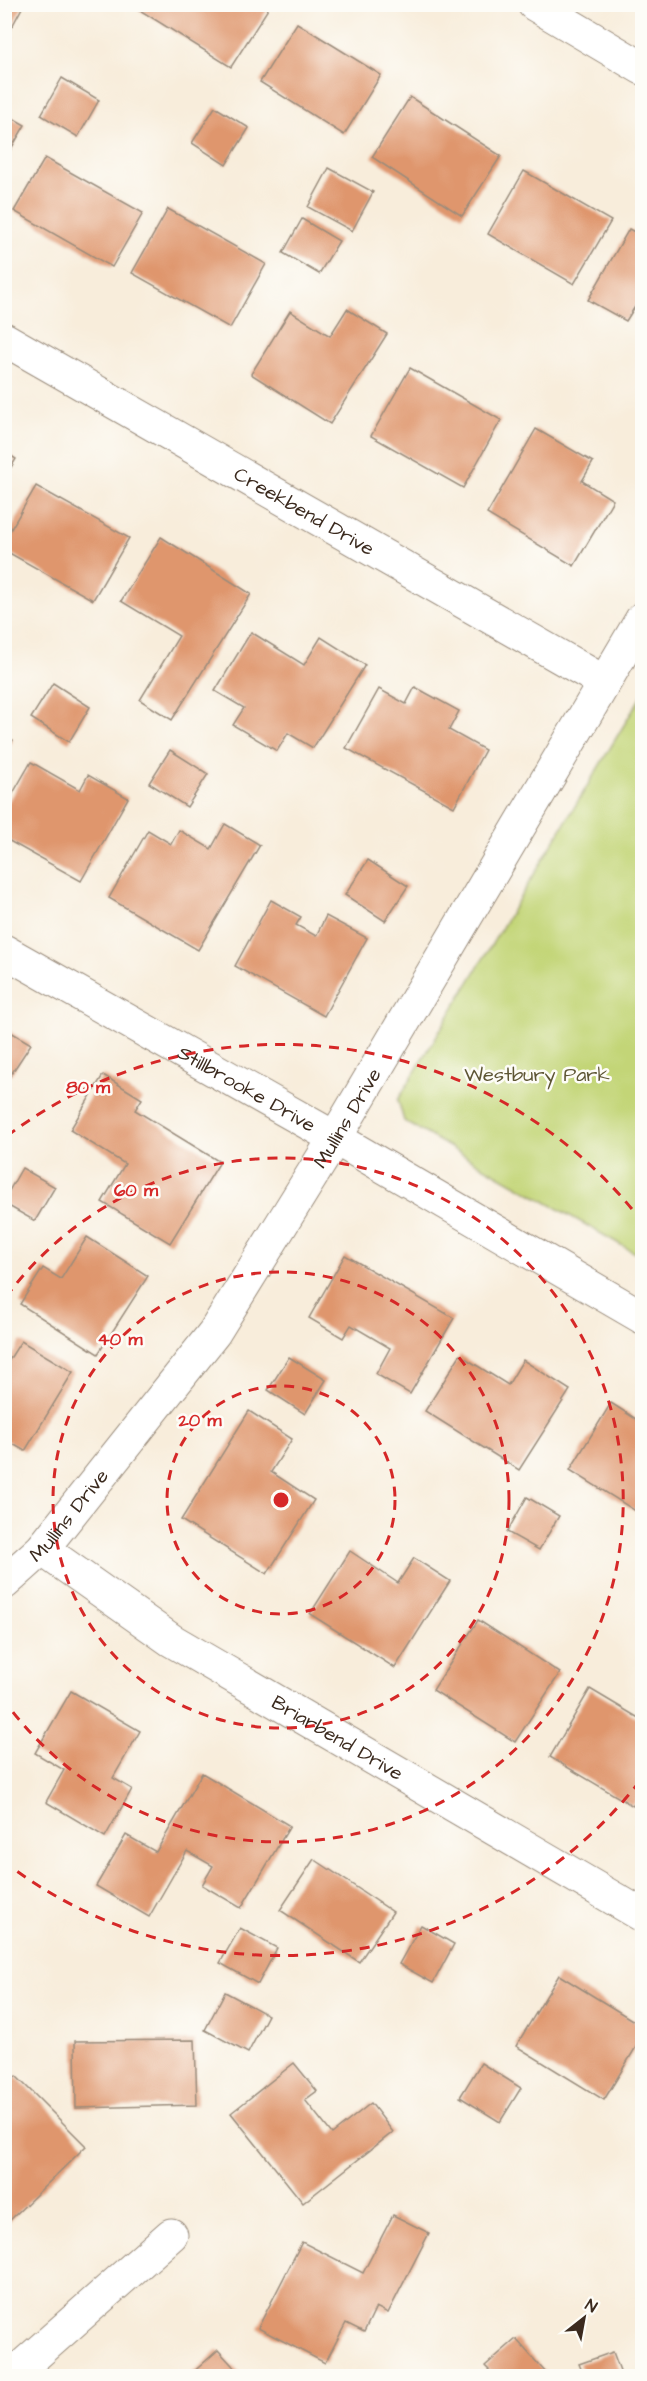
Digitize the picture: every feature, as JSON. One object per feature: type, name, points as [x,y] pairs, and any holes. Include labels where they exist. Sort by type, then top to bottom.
[{"type":"street","points":[[534,4],[642,68]]},
{"type":"street","name":"Creekbend Drive","points":[[4,339],[604,682]]},
{"type":"street","name":"Mullins Drive","points":[[4,1582],[42,1549],[214,1334],[335,1138],[642,619]]},
{"type":"street","name":"Stillbrooke Drive","points":[[4,951],[335,1138],[642,1317]]},
{"type":"street","name":"Briarbend Drive","points":[[42,1549],[171,1640],[642,1915]]},
{"type":"street","points":[[14,2369],[171,2235]]},
{"type":"green space","name":"Westbury Park","points":[[642,695],[642,1257],[404,1121],[398,1100]]},
{"type":"building","points":[[4,4],[24,4],[8,34],[4,32]]},
{"type":"building","points":[[141,4],[261,4],[268,9],[231,67],[138,9]]},
{"type":"building","points":[[297,23],[381,75],[344,135],[260,82]]},
{"type":"building","points":[[62,78],[99,100],[78,137],[41,115]]},
{"type":"building","points":[[410,97],[501,156],[462,216],[372,157]]},
{"type":"building","points":[[215,107],[249,128],[226,165],[192,143]]},
{"type":"building","points":[[4,113],[25,125],[4,161]]},
{"type":"building","points":[[45,158],[143,213],[112,267],[14,211]]},
{"type":"building","points":[[329,168],[373,192],[352,231],[308,207]]},
{"type":"building","points":[[524,171],[611,221],[574,284],[488,234]]},
{"type":"building","points":[[168,209],[266,264],[230,328],[132,273]]},
{"type":"building","points":[[302,219],[339,241],[319,274],[283,253]]},
{"type":"building","points":[[629,229],[642,236],[642,309],[636,305],[626,321],[588,300]]},
{"type":"building","points":[[347,309],[387,334],[330,424],[251,374],[290,311],[330,336]]},
{"type":"building","points":[[410,368],[501,420],[463,488],[371,436]]},
{"type":"building","points":[[536,429],[593,462],[582,481],[613,500],[574,566],[487,514]]},
{"type":"building","points":[[5,452],[16,459],[5,477]]},
{"type":"building","points":[[36,486],[129,538],[93,600],[4,550],[4,541]]},
{"type":"building","points":[[161,537],[251,594],[172,720],[140,700],[179,636],[121,601]]},
{"type":"building","points":[[251,632],[304,665],[321,637],[365,665],[313,748],[288,733],[277,751],[233,725],[244,708],[215,691]]},
{"type":"building","points":[[53,683],[90,707],[69,742],[31,718]]},
{"type":"building","points":[[415,687],[459,711],[449,730],[485,750],[454,807],[346,748],[379,689],[406,704]]},
{"type":"building","points":[[4,736],[13,740],[4,755]]},
{"type":"building","points":[[170,750],[208,774],[187,807],[149,783]]},
{"type":"building","points":[[31,762],[80,790],[88,775],[128,798],[81,881],[4,838],[4,809]]},
{"type":"building","points":[[225,824],[260,845],[198,950],[109,898],[148,830],[171,844],[179,830],[211,849]]},
{"type":"building","points":[[368,860],[408,886],[385,921],[345,895]]},
{"type":"building","points":[[271,900],[301,917],[296,925],[316,936],[326,916],[367,938],[324,1016],[235,966]]},
{"type":"building","points":[[4,1028],[31,1044],[4,1085]]},
{"type":"building","points":[[103,1075],[142,1099],[135,1110],[220,1162],[170,1243],[102,1202],[125,1164],[70,1130]]},
{"type":"building","points":[[22,1168],[55,1187],[35,1221],[5,1204],[5,1198]]},
{"type":"building","points":[[87,1237],[148,1276],[98,1354],[20,1304],[43,1268],[61,1279]]},
{"type":"building","points":[[345,1255],[454,1318],[410,1394],[376,1374],[390,1348],[351,1325],[343,1338],[309,1318]]},
{"type":"building","points":[[21,1341],[73,1372],[25,1451],[4,1439],[4,1368]]},
{"type":"building","points":[[460,1355],[508,1385],[523,1360],[570,1390],[519,1470],[425,1411]]},
{"type":"building","points":[[289,1357],[326,1380],[305,1414],[268,1390]]},
{"type":"building","points":[[611,1403],[642,1423],[642,1515],[570,1470]]},
{"type":"building","points":[[249,1411],[292,1439],[271,1472],[314,1500],[267,1574],[181,1520]]},
{"type":"building","points":[[527,1497],[559,1516],[539,1550],[507,1532]]},
{"type":"building","points":[[350,1551],[398,1583],[414,1558],[450,1581],[395,1668],[310,1614]]},
{"type":"building","points":[[478,1620],[560,1673],[515,1742],[433,1690]]},
{"type":"building","points":[[590,1689],[642,1720],[642,1790],[633,1806],[550,1757]]},
{"type":"building","points":[[71,1691],[140,1731],[113,1778],[132,1789],[105,1837],[46,1802],[64,1770],[35,1753]]},
{"type":"building","points":[[202,1773],[290,1826],[241,1908],[202,1885],[213,1866],[187,1851],[149,1917],[96,1886],[126,1835],[156,1852]]},
{"type":"building","points":[[314,1859],[393,1912],[359,1962],[280,1910]]},
{"type":"building","points":[[421,1925],[454,1944],[433,1983],[399,1964]]},
{"type":"building","points":[[240,1928],[277,1948],[258,1984],[220,1963]]},
{"type":"building","points":[[559,1975],[642,2026],[642,2037],[604,2100],[516,2046]]},
{"type":"building","points":[[225,1992],[268,2015],[248,2053],[205,2030]]},
{"type":"building","points":[[195,2040],[197,2105],[76,2108],[75,2041]]},
{"type":"building","points":[[294,2063],[317,2091],[305,2100],[332,2134],[371,2103],[393,2132],[303,2203],[231,2113]]},
{"type":"building","points":[[481,2063],[521,2088],[500,2122],[460,2097]]},
{"type":"building","points":[[16,2076],[86,2146],[4,2226],[4,2087]]},
{"type":"building","points":[[393,2215],[429,2233],[388,2313],[376,2307],[364,2332],[346,2323],[325,2363],[258,2328],[302,2242],[363,2273]]},
{"type":"building","points":[[516,2339],[547,2374],[544,2376],[495,2376],[485,2366]]},
{"type":"building","points":[[218,2350],[242,2376],[189,2376]]},
{"type":"building","points":[[613,2352],[622,2376],[584,2376],[579,2364]]}]
